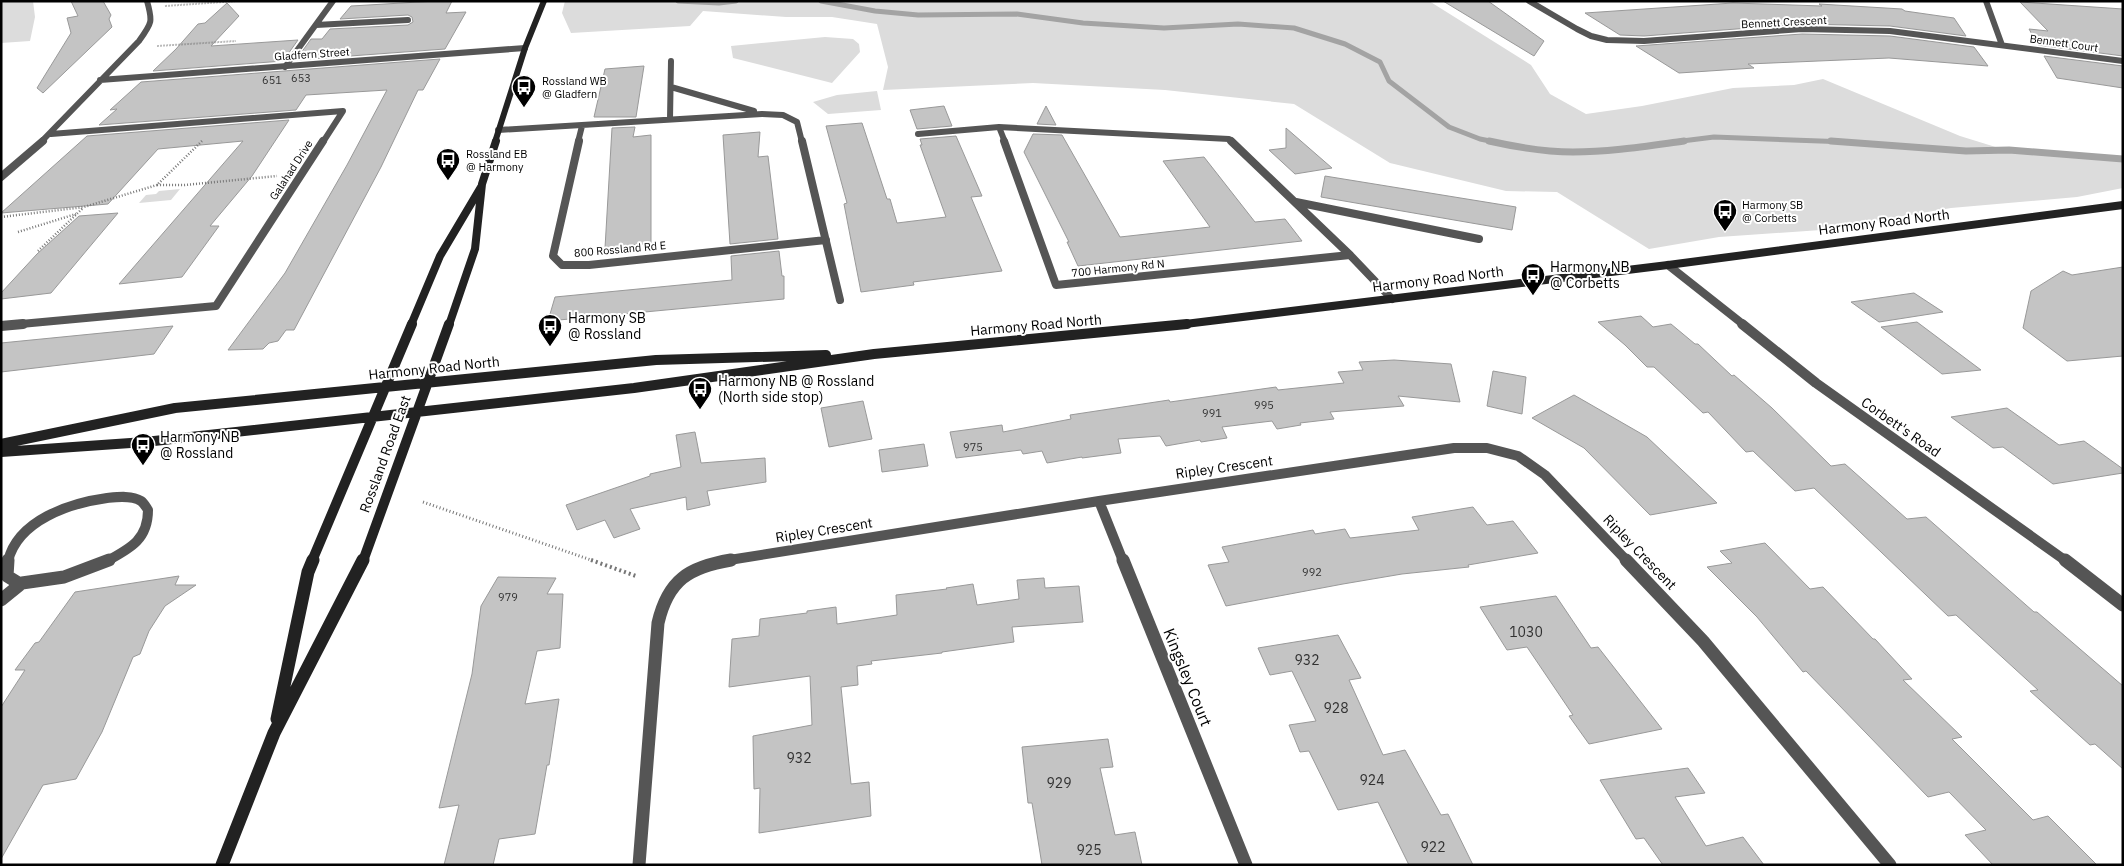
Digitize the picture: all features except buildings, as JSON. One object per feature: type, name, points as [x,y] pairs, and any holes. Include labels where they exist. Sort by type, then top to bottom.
[{"type":"main road","name":"Rossland Road East","points":[[222,865],[274,733],[362,564],[430,382],[475,249],[482,184],[498,130],[525,48],[544,1]]},
{"type":"main road","name":"Rossland Road East","points":[[274,733],[308,572],[440,256],[482,184]]},
{"type":"main road","name":"Harmony Road North","points":[[1,452],[145,442],[634,388],[874,354],[1154,328],[2123,205]]},
{"type":"main road","name":"Harmony Road North","points":[[1,444],[175,408],[656,360],[874,354]]},
{"type":"street","points":[[285,66],[333,1]]},
{"type":"street","name":"Bennett Crescent","points":[[1529,1],[1591,36],[1623,42],[1802,29],[1890,31],[2002,45]]},
{"type":"street","points":[[1986,1],[2002,45]]},
{"type":"street","points":[[1,177],[51,134],[100,80],[134,47],[148,29],[152,18],[148,4]]},
{"type":"street","points":[[316,25],[408,20]]},
{"type":"street","name":"Bennett Court","points":[[2002,45],[2123,61]]},
{"type":"street","name":"Gladfern Street","points":[[100,80],[525,48]]},
{"type":"street","points":[[670,120],[671,62]]},
{"type":"street","points":[[671,87],[762,114]]},
{"type":"street","name":"Galahad Drive","points":[[1,326],[216,306],[343,111],[51,134]]},
{"type":"street","points":[[498,130],[762,114],[783,115],[797,122],[840,300]]},
{"type":"street","name":"800 Rossland Rd E","points":[[582,126],[553,256],[562,265],[589,265],[826,240]]},
{"type":"street","points":[[918,134],[999,127],[1229,139],[1295,201],[1392,299]]},
{"type":"street","name":"700 Harmony Rd N","points":[[999,127],[1056,285],[1350,255]]},
{"type":"street","points":[[1295,201],[1479,239]]},
{"type":"street","name":"Corbett's Road","points":[[1668,264],[1816,383],[2058,556],[2123,605]]},
{"type":"street","name":"Ripley Crescent","points":[[639,865],[661,604],[673,585],[693,570],[720,562],[1099,501],[1454,448],[1487,448],[1518,456],[1545,475],[1703,640],[1890,865]]},
{"type":"street","points":[[1,600],[20,584],[73,576],[98,566],[119,554],[136,541],[147,528],[150,516],[147,506],[137,500],[121,497],[101,498],[54,512],[32,525],[14,539],[4,554],[3,567],[8,576],[20,584]]},
{"type":"street","name":"Kingsley Court","points":[[1099,501],[1246,865]]},
{"type":"path","points":[[148,4],[237,1]]},
{"type":"path","points":[[134,47],[236,41]]},
{"type":"path","points":[[157,185],[222,121]]},
{"type":"path","points":[[1,217],[84,207],[157,185],[185,186],[302,174]]},
{"type":"path","points":[[38,251],[84,207]]},
{"type":"path","points":[[18,232],[77,214]]},
{"type":"path","points":[[423,502],[636,576]]},
{"type":"shaded area","points":[[1,1],[33,1],[35,17],[30,41],[1,43]]},
{"type":"shaded area","points":[[565,1],[1429,1],[1531,65],[1550,94],[1586,114],[1642,106],[1733,88],[1794,85],[1823,79],[1960,136],[2002,149],[2123,159],[2123,188],[2077,197],[1951,208],[1821,230],[1719,237],[1649,249],[1557,192],[1506,191],[1390,163],[1294,104],[1165,90],[1033,83],[883,90],[888,67],[877,24],[832,17],[786,17],[703,11],[690,26],[571,33],[562,13]]},
{"type":"shaded area","points":[[825,37],[853,39],[859,44],[860,52],[832,83],[733,58],[731,46]]},
{"type":"shaded area","points":[[877,91],[881,110],[828,114],[813,102],[837,95]]},
{"type":"shaded area","points":[[180,189],[171,200],[139,203],[146,195],[156,194],[159,191]]},
{"type":"waterway","points":[[678,1],[719,3],[736,1]]},
{"type":"waterway","points":[[821,1],[875,11],[918,15],[1017,14],[1083,23],[1164,28],[1238,24],[1294,28],[1345,44],[1380,62],[1389,81],[1449,127],[1480,139],[1495,142]]},
{"type":"waterway","points":[[1674,142],[1714,137],[1841,142]]},
{"type":"waterway","points":[[1489,141],[1531,149],[1573,152],[1615,150],[1684,141]]},
{"type":"waterway","points":[[1831,141],[1841,142]]},
{"type":"waterway","points":[[1841,142],[1848,142]]},
{"type":"waterway","points":[[1841,142],[1966,151],[2009,150],[2123,159]]},
{"type":"place","name":"Rossland WB @ Gladfern","points":[[524,108]]},
{"type":"place","name":"Rossland EB @ Harmony","points":[[448,181]]},
{"type":"place","name":"Harmony SB @ Corbetts","points":[[1725,232]]},
{"type":"place","name":"Harmony NB @ Corbetts","points":[[1533,296]]},
{"type":"place","name":"Harmony SB @ Rossland","points":[[550,347]]},
{"type":"place","name":"Harmony NB @ Rossland (North side stop)","points":[[700,410]]},
{"type":"place","name":"Harmony NB @ Rossland","points":[[143,466]]}]
